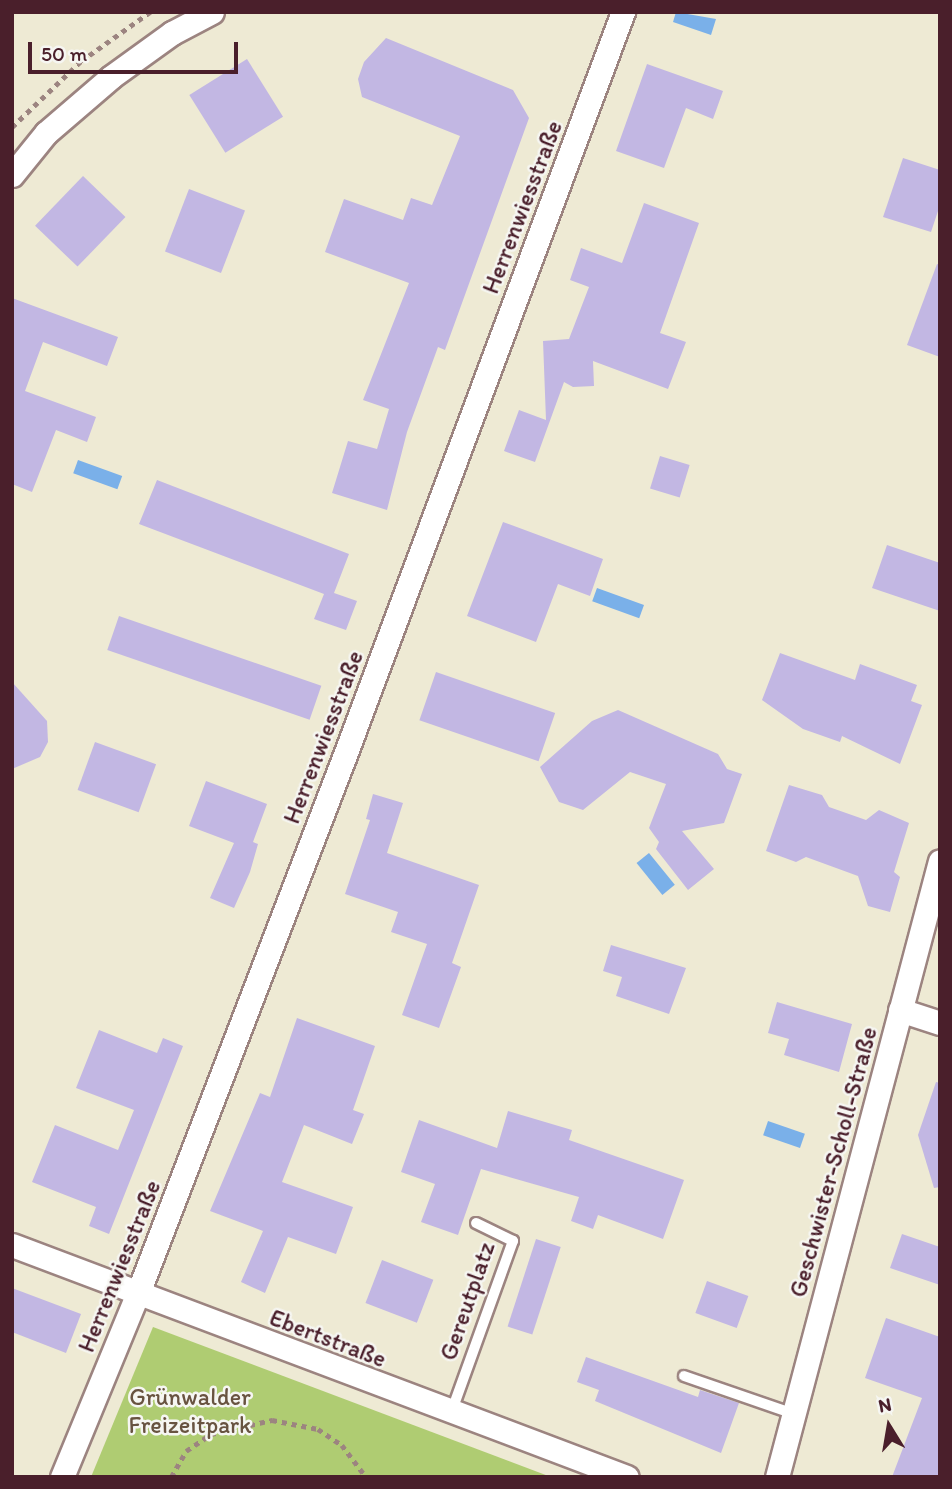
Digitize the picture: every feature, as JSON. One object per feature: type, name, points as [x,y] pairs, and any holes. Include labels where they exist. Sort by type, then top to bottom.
[{"type":"street","points":[[12,175],[46,133],[111,77],[172,33],[212,12]]},
{"type":"street","name":"Herrenwiesstraße","points":[[62,1477],[138,1293],[622,12]]},
{"type":"street","name":"Geschwister-Scholl-Straße","points":[[777,1477],[940,861]]},
{"type":"street","points":[[900,1010],[940,1023]]},
{"type":"street","name":"Ebertstraße","points":[[12,1245],[451,1413],[627,1477]]},
{"type":"lane","name":"Gereutplatz","points":[[451,1413],[513,1241],[476,1223]]},
{"type":"lane","points":[[684,1376],[794,1413]]},
{"type":"path","points":[[12,127],[81,61],[150,12]]},
{"type":"path","points":[[171,1477],[186,1451],[211,1434],[272,1420],[318,1429],[342,1445],[366,1477]]},
{"type":"green space","name":"Grünwalder Freizeitpark","points":[[153,1327],[551,1477],[91,1477]]},
{"type":"water","points":[[676,12],[716,19],[711,35],[673,22]]},
{"type":"water","points":[[78,460],[122,476],[117,489],[73,473]]},
{"type":"water","points":[[597,588],[644,605],[639,618],[592,601]]},
{"type":"water","points":[[649,853],[675,885],[662,895],[637,863]]},
{"type":"water","points":[[768,1121],[805,1134],[800,1148],[763,1135]]},
{"type":"building","points":[[386,38],[513,90],[529,118],[445,350],[438,347],[407,432],[387,510],[332,493],[348,441],[377,449],[389,409],[363,400],[409,283],[325,252],[344,199],[403,220],[411,198],[432,205],[460,136],[362,97],[358,79],[364,62]]},
{"type":"building","points":[[247,59],[283,117],[225,153],[189,95]]},
{"type":"building","points":[[647,64],[723,91],[713,119],[686,108],[664,168],[616,151]]},
{"type":"building","points":[[903,158],[940,170],[940,205],[931,232],[883,217]]},
{"type":"building","points":[[83,176],[125,217],[78,267],[35,226]]},
{"type":"building","points":[[189,189],[245,211],[221,273],[165,252]]},
{"type":"building","points":[[644,203],[699,223],[660,333],[686,342],[668,389],[593,361],[594,386],[573,387],[564,382],[535,462],[504,451],[519,410],[546,420],[543,341],[569,339],[589,287],[570,280],[581,248],[622,263]]},
{"type":"building","points":[[937,264],[940,265],[940,357],[907,345]]},
{"type":"building","points":[[12,298],[118,337],[107,366],[43,342],[25,391],[96,417],[87,442],[56,430],[32,492],[12,484]]},
{"type":"building","points":[[660,456],[690,465],[680,498],[650,489]]},
{"type":"building","points":[[157,480],[349,554],[334,593],[357,601],[346,630],[314,619],[324,594],[139,524]]},
{"type":"building","points":[[503,522],[603,559],[590,596],[558,584],[536,642],[467,616]]},
{"type":"building","points":[[887,545],[940,563],[940,611],[872,588]]},
{"type":"building","points":[[119,616],[321,686],[310,720],[107,650]]},
{"type":"building","points":[[780,653],[855,680],[860,664],[917,685],[911,701],[922,705],[900,764],[842,736],[840,742],[803,729],[762,700]]},
{"type":"building","points":[[436,672],[555,713],[539,761],[419,720]]},
{"type":"building","points":[[12,682],[47,721],[48,742],[40,757],[12,769]]},
{"type":"building","points":[[618,710],[718,754],[727,769],[742,774],[724,823],[682,831],[714,869],[688,890],[656,849],[659,842],[649,828],[666,784],[630,772],[583,810],[559,802],[540,767],[592,721]]},
{"type":"building","points":[[95,742],[156,764],[139,812],[78,790]]},
{"type":"building","points":[[206,781],[267,804],[253,842],[258,844],[250,872],[234,908],[210,898],[234,843],[189,826]]},
{"type":"building","points":[[789,785],[822,795],[829,807],[866,820],[879,810],[909,823],[894,872],[900,877],[890,912],[868,906],[858,876],[806,857],[796,862],[766,851]]},
{"type":"building","points":[[373,794],[403,803],[387,853],[479,885],[452,963],[461,967],[439,1028],[402,1015],[427,944],[391,932],[398,912],[345,894],[370,820],[366,819]]},
{"type":"building","points":[[611,945],[686,968],[669,1014],[616,996],[622,977],[603,971]]},
{"type":"building","points":[[777,1002],[852,1024],[839,1072],[784,1055],[789,1039],[768,1033]]},
{"type":"building","points":[[297,1018],[375,1046],[353,1110],[364,1114],[352,1144],[304,1125],[282,1182],[353,1207],[336,1254],[288,1237],[265,1293],[241,1282],[263,1231],[210,1211],[260,1093],[270,1097]]},
{"type":"building","points":[[99,1030],[157,1053],[163,1038],[183,1046],[109,1234],[89,1226],[96,1207],[32,1182],[55,1125],[118,1150],[134,1110],[76,1088]]},
{"type":"building","points":[[936,1082],[940,1083],[940,1187],[934,1188],[918,1135]]},
{"type":"building","points":[[508,1111],[572,1130],[569,1140],[684,1180],[663,1239],[598,1215],[593,1229],[571,1221],[579,1197],[481,1169],[458,1235],[421,1222],[435,1184],[401,1172],[419,1120],[497,1148]]},
{"type":"building","points":[[902,1234],[940,1247],[940,1285],[890,1268]]},
{"type":"building","points":[[536,1239],[561,1247],[532,1335],[508,1326]]},
{"type":"building","points":[[382,1260],[433,1280],[417,1323],[366,1303]]},
{"type":"building","points":[[707,1281],[748,1296],[737,1328],[695,1313]]},
{"type":"building","points":[[12,1288],[81,1314],[66,1353],[12,1332]]},
{"type":"building","points":[[886,1318],[940,1337],[940,1477],[892,1477],[922,1398],[865,1378]]},
{"type":"building","points":[[586,1357],[698,1397],[700,1390],[739,1403],[721,1453],[595,1401],[599,1390],[577,1382]]}]
